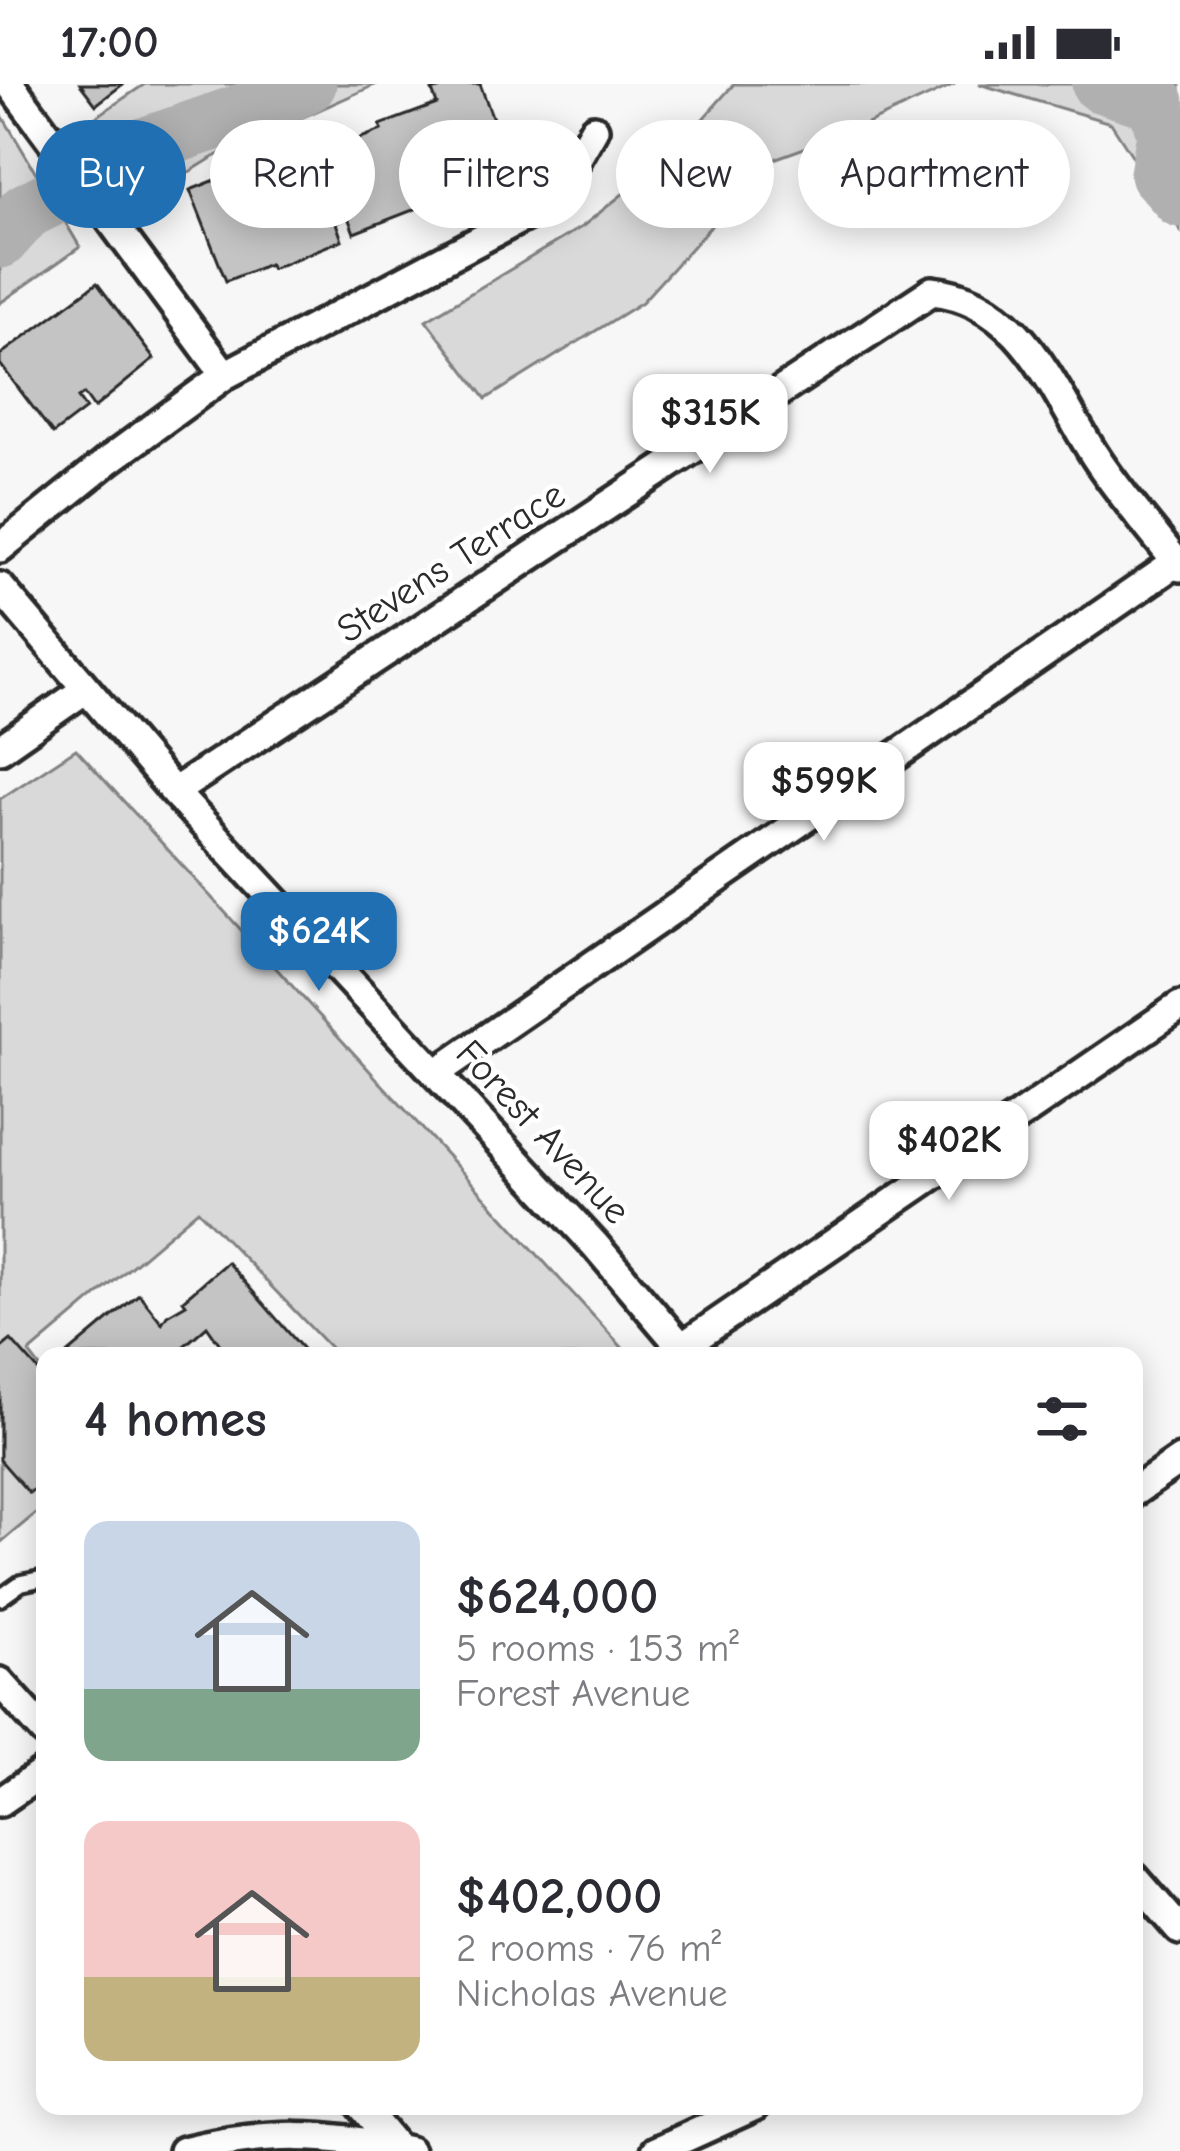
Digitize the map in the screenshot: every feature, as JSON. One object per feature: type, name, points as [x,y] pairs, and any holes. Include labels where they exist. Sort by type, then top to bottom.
[{"type":"street","points":[[10,84],[225,375]]},
{"type":"street","points":[[0,548],[225,375],[552,202],[594,129]]},
{"type":"street","name":"Stevens Terrace","points":[[174,792],[932,291],[954,294],[1004,318],[1038,359],[1096,459],[1178,564]]},
{"type":"street","points":[[436,1073],[1178,564]]},
{"type":"street","name":"Forest Avenue","points":[[0,587],[174,792],[596,1245],[682,1347]]},
{"type":"street","points":[[0,749],[86,689]]},
{"type":"street","points":[[693,1347],[1180,1006]]},
{"type":"street","points":[[1143,1486],[1180,1460]]},
{"type":"street","points":[[0,1682],[36,1722]]},
{"type":"street","points":[[0,1802],[36,1777]]},
{"type":"street","points":[[1143,1887],[1180,1930]]},
{"type":"street","points":[[370,2115],[401,2150]]},
{"type":"street","points":[[656,2151],[735,2115]]},
{"type":"street","points":[[183,2151],[228,2140],[300,2133],[401,2150]]},
{"type":"lane","points":[[0,1598],[21,1583],[36,1580]]},
{"type":"shaded area","points":[[145,84],[377,84],[297,120],[210,120],[210,159],[186,174],[186,120],[91,120]]},
{"type":"shaded area","points":[[734,84],[955,84],[876,120],[798,120],[798,150],[774,159],[774,120],[702,120]]},
{"type":"shaded area","points":[[979,84],[1180,84],[1180,230],[1111,123]]},
{"type":"shaded area","points":[[0,112],[36,173],[36,228],[69,228],[80,247],[0,303]]},
{"type":"shaded area","points":[[616,199],[616,228],[709,228],[642,302],[486,399],[426,320],[580,228],[592,228],[592,219]]},
{"type":"shaded area","points":[[76,749],[622,1347],[329,1347],[198,1210],[29,1353],[36,1362],[36,1513],[0,1543],[0,799]]},
{"type":"building","points":[[80,84],[123,84],[96,105]]},
{"type":"building","points":[[452,84],[480,84],[493,120],[399,120],[399,216],[375,225],[375,133],[382,130],[380,125],[437,104],[432,91]]},
{"type":"building","points":[[210,182],[210,228],[338,228],[342,240],[271,269],[269,264],[226,281],[190,190]]},
{"type":"building","points":[[97,283],[154,359],[94,408],[84,394],[78,398],[86,409],[53,434],[0,364],[0,355]]},
{"type":"building","points":[[227,1262],[301,1347],[222,1347],[207,1326],[183,1347],[76,1347],[139,1294],[162,1323],[186,1304],[183,1300]]},
{"type":"building","points":[[11,1340],[36,1368],[36,1487],[29,1493],[0,1460],[0,1349]]},
{"type":"waterway","points":[[0,240],[26,211],[141,147],[274,101],[308,84]]},
{"type":"waterway","points":[[1100,84],[1156,102],[1165,135],[1158,174],[1180,199]]}]
